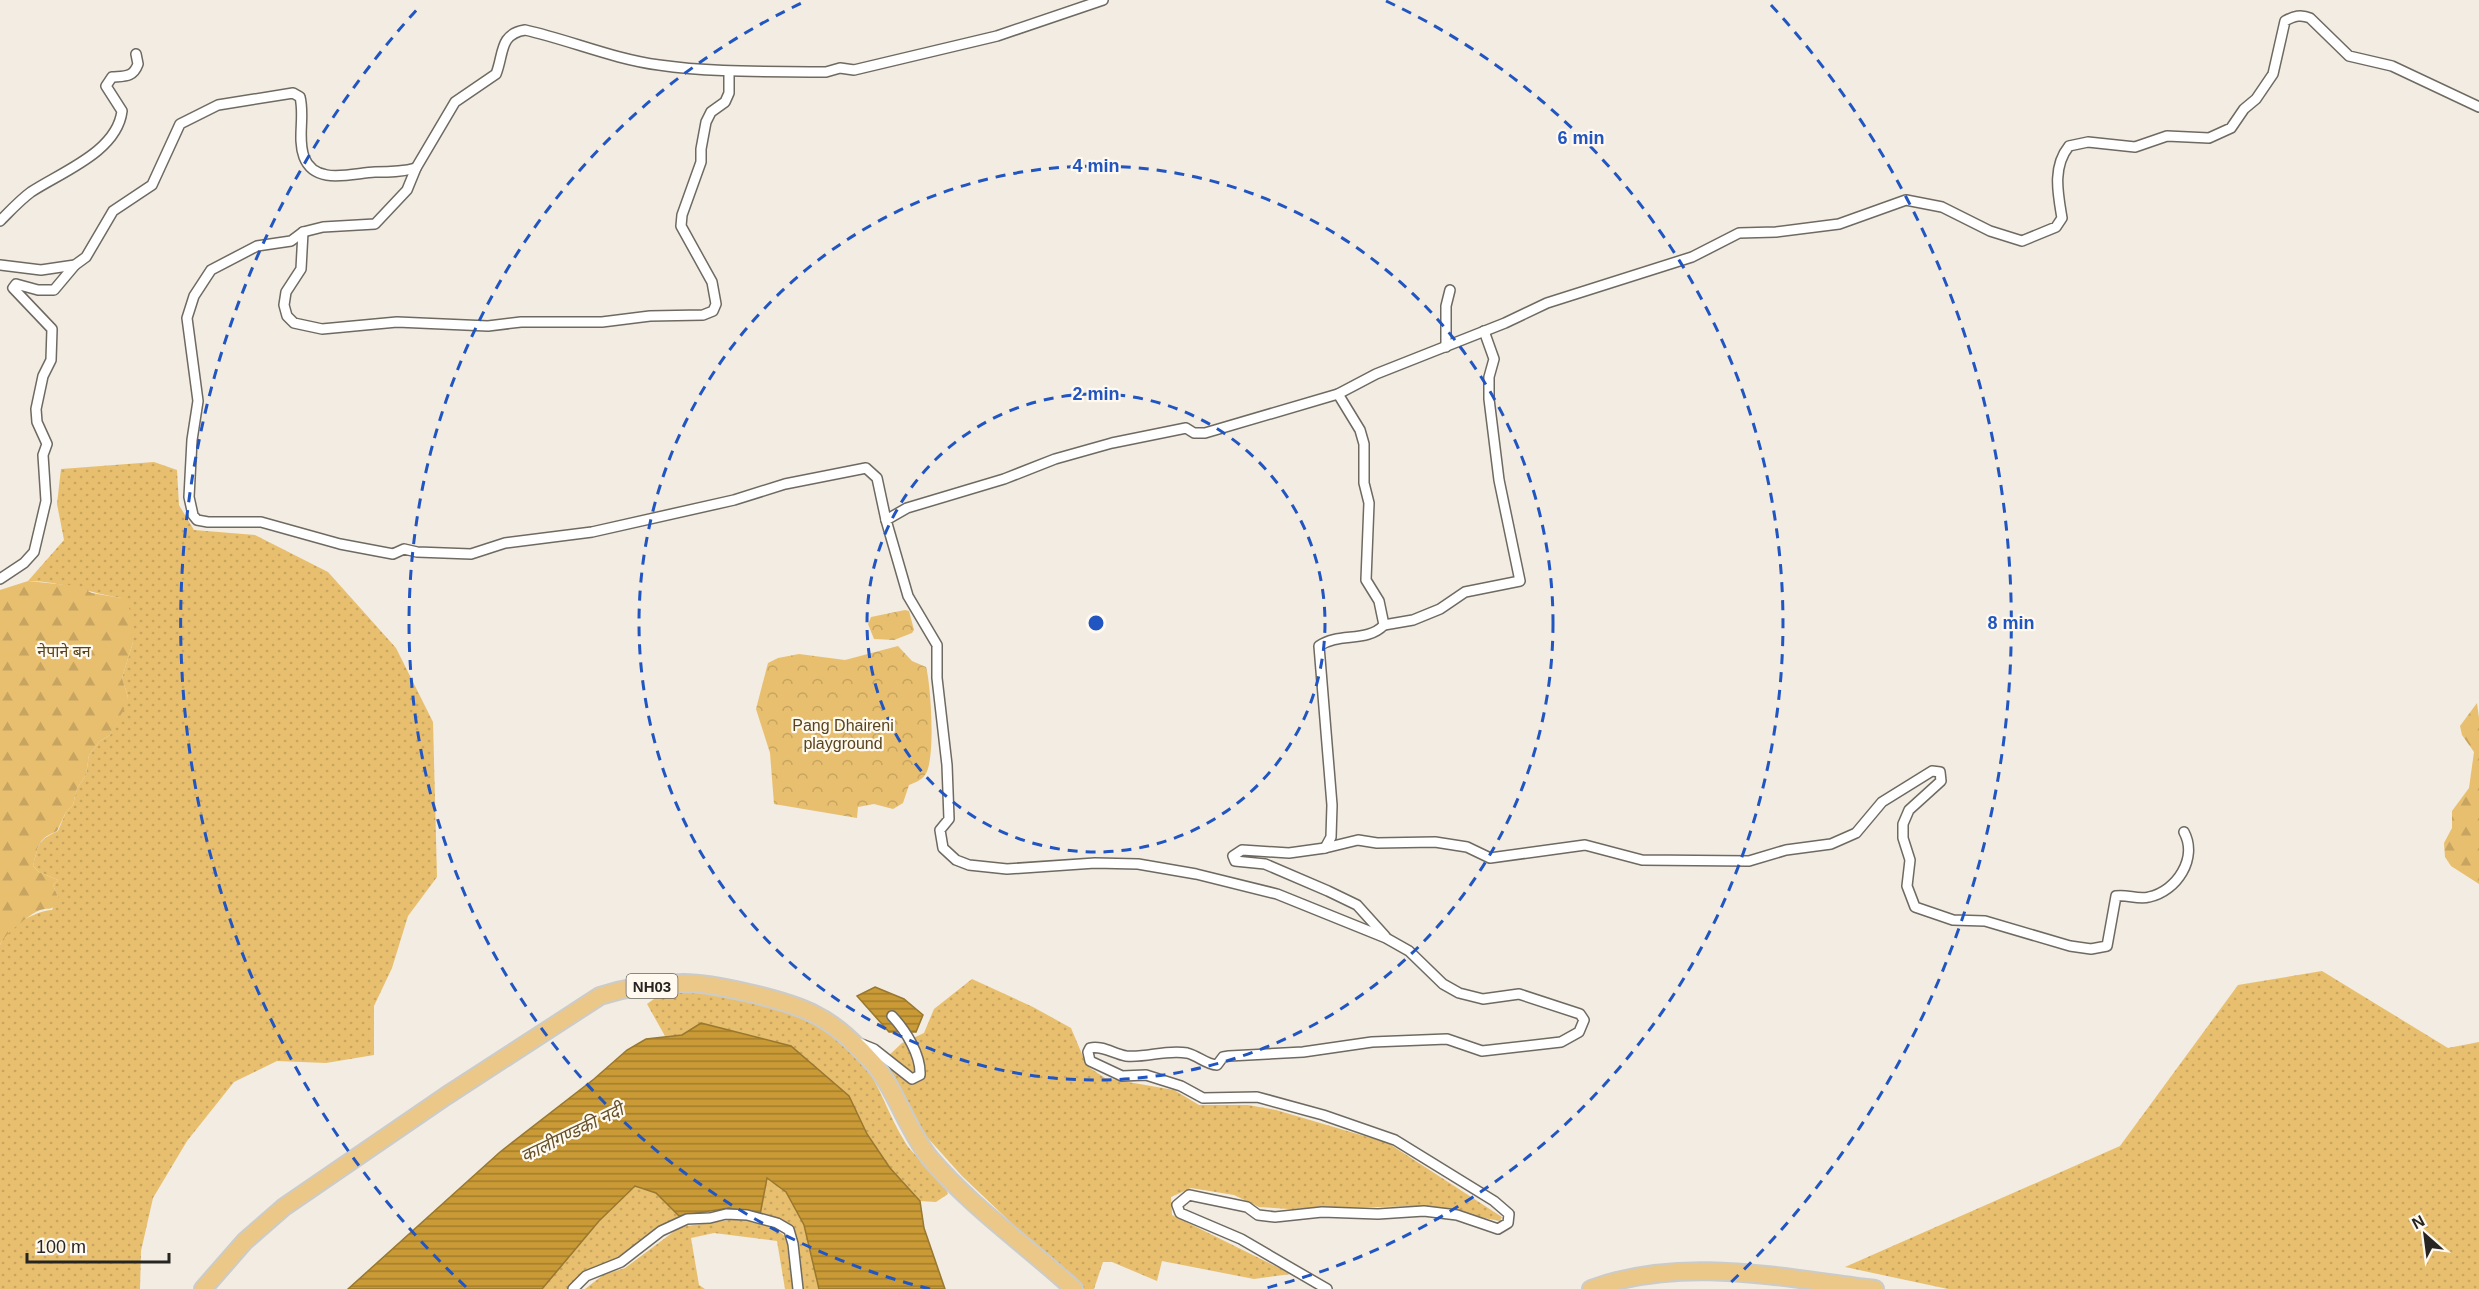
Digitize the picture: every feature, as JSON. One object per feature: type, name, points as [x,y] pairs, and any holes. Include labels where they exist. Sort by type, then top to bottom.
[{"type":"highway","name":"NH03","points":[[203,1289],[245,1241],[284,1208],[446,1096],[600,996],[621,990],[682,982],[781,1000],[813,1013],[840,1030],[874,1065],[917,1141],[930,1157],[976,1206],[1074,1289]]},
{"type":"highway","points":[[1591,1289],[1613,1281],[1675,1272],[1743,1272],[1875,1289]]},
{"type":"street","points":[[1103,0],[997,36],[854,70],[840,68],[826,72],[729,72],[658,65],[532,32],[519,31],[506,38],[496,74],[455,102],[416,168],[407,190],[375,224],[323,227],[303,232],[291,241],[256,246],[210,270],[194,296],[187,318],[198,401],[192,440],[189,497],[193,515],[197,519],[208,522],[261,522],[340,544],[393,554],[404,549],[417,552],[471,554],[505,543],[592,532],[734,500],[785,484],[866,468],[877,478],[886,520],[908,596],[936,645],[949,819],[940,830],[939,836],[943,848],[956,860],[969,865],[1007,870],[1095,863],[1138,864],[1197,874],[1277,894],[1386,938],[1409,951],[1443,984],[1459,993],[1483,999],[1519,994],[1580,1014],[1584,1020],[1583,1027],[1572,1038],[1561,1042],[1482,1051],[1447,1039],[1382,1041],[1303,1052],[1229,1056],[1223,1057],[1217,1065],[1207,1063],[1196,1055],[1174,1051],[1128,1056],[1094,1047],[1088,1052],[1090,1061],[1095,1065],[1122,1076],[1146,1075],[1181,1086],[1203,1098],[1257,1097],[1323,1115],[1395,1140],[1509,1214],[1508,1223],[1498,1228],[1457,1215],[1424,1211],[1378,1214],[1322,1212],[1275,1217],[1258,1215],[1247,1207],[1189,1196],[1177,1205],[1180,1213],[1240,1239],[1327,1289]]},
{"type":"street","points":[[886,520],[907,508],[1112,443],[1186,428],[1194,433],[1205,433],[1338,394],[1359,381],[1446,347],[1547,303],[1692,257],[1739,232],[1776,232],[1839,224],[1906,200],[1942,207],[1990,231],[2022,241],[2033,238],[2056,227],[2062,218],[2057,193],[2058,174],[2069,146],[2088,142],[2135,147],[2167,136],[2209,138],[2231,128],[2244,109],[2256,99],[2273,74],[2285,21],[2292,17],[2303,15],[2310,18],[2349,56],[2392,66],[2479,107]]},
{"type":"street","points":[[0,220],[29,194],[80,163],[107,140],[119,121],[122,111],[105,86],[112,77],[125,77],[134,72],[138,64],[136,54]]},
{"type":"street","points":[[303,232],[301,269],[286,292],[284,305],[287,316],[294,323],[322,329],[397,322],[488,326],[520,322],[602,322],[622,318],[703,315],[713,312],[716,304],[712,282],[681,226],[682,215],[701,162],[706,122],[711,112],[725,102],[729,93],[729,72]]},
{"type":"street","points":[[0,579],[24,563],[34,552],[46,501],[44,455],[47,444],[37,422],[36,409],[43,376],[51,360],[52,329],[14,288],[16,284],[38,291],[54,290],[75,265],[86,256],[113,211],[152,186],[180,124],[218,105],[293,93],[300,98],[304,112],[300,144],[311,168],[338,177],[399,172],[416,168]]},
{"type":"street","points":[[0,265],[41,270],[75,265]]},
{"type":"street","points":[[1446,347],[1446,306],[1450,290]]},
{"type":"street","points":[[1325,848],[1331,837],[1332,805],[1319,646],[1333,639],[1370,635],[1384,625],[1413,620],[1440,609],[1465,592],[1520,581],[1502,499],[1492,428],[1489,376],[1494,359],[1484,331]]},
{"type":"street","points":[[1338,394],[1360,430],[1364,444],[1364,483],[1369,503],[1366,580],[1379,601],[1384,625]]},
{"type":"street","points":[[1386,938],[1357,905],[1265,864],[1235,861],[1233,856],[1242,850],[1255,853],[1289,853],[1358,840],[1377,843],[1435,842],[1467,847],[1490,858],[1586,845],[1642,860],[1749,861],[1792,849],[1831,844],[1856,833],[1882,802],[1932,771],[1940,772],[1941,781],[1909,810],[1904,824],[1904,838],[1910,860],[1907,886],[1915,907],[1953,920],[1985,921],[2008,930],[2031,933],[2070,946],[2091,950],[2107,945],[2116,896],[2142,898],[2154,896],[2180,878],[2190,848],[2184,832]]},
{"type":"street","points":[[840,1030],[861,1044],[874,1049],[912,1079],[920,1076],[921,1064],[892,1016]]},
{"type":"street","points":[[573,1289],[586,1276],[621,1262],[661,1231],[678,1223],[687,1219],[736,1214],[777,1223],[789,1230],[798,1289]]},
{"type":"green space","points":[[154,462],[177,470],[179,505],[194,530],[255,535],[328,572],[396,648],[433,722],[437,877],[408,916],[392,968],[374,1006],[374,1055],[326,1063],[277,1061],[234,1082],[187,1141],[153,1198],[141,1251],[140,1289],[0,1289],[0,945],[8,932],[22,921],[38,913],[52,910],[58,897],[53,885],[58,880],[39,872],[33,866],[36,853],[42,841],[58,831],[66,812],[73,805],[77,788],[86,775],[89,755],[100,741],[110,735],[128,697],[122,678],[133,642],[121,598],[63,585],[28,581],[64,540],[57,504],[61,469]]},
{"type":"green space","name":"नेपाने बन","points":[[28,581],[77,586],[92,593],[121,598],[127,604],[134,619],[133,642],[122,678],[128,697],[125,707],[110,735],[100,741],[89,755],[86,775],[77,788],[73,805],[66,812],[57,831],[45,837],[38,848],[33,866],[39,872],[58,880],[53,885],[58,897],[58,905],[40,910],[30,916],[11,931],[0,945],[0,590]]},
{"type":"green space","points":[[909,611],[914,630],[912,633],[894,640],[874,639],[868,624],[871,617]]},
{"type":"green space","name":"Pang Dhaireni playground","points":[[898,646],[912,661],[926,667],[928,676],[931,739],[928,767],[924,777],[909,785],[903,803],[893,809],[874,804],[858,807],[857,818],[774,804],[770,753],[756,709],[768,663],[778,658],[799,654],[845,660]]},
{"type":"green space","points":[[2477,703],[2479,718],[2479,884],[2451,866],[2445,857],[2444,843],[2452,828],[2452,811],[2469,788],[2474,752],[2462,735],[2460,726]]},
{"type":"green space","points":[[2322,971],[2448,1048],[2479,1042],[2479,1289],[1948,1289],[1845,1267],[2120,1146],[2238,985]]},
{"type":"green space","points":[[972,979],[1033,1007],[1071,1028],[1087,1066],[1105,1078],[1174,1090],[1199,1105],[1248,1105],[1276,1110],[1388,1143],[1502,1217],[1500,1221],[1422,1206],[1289,1209],[1259,1207],[1234,1195],[1191,1188],[1171,1197],[1172,1215],[1291,1274],[1254,1279],[1162,1261],[1157,1281],[1112,1262],[1103,1262],[1094,1289],[1081,1289],[962,1176],[926,1136],[883,1061],[902,1043],[924,1033],[934,1009]]},
{"type":"green space","points":[[669,988],[747,1001],[774,1008],[823,1028],[845,1043],[868,1070],[905,1142],[940,1179],[948,1194],[936,1202],[920,1201],[890,1168],[867,1134],[849,1096],[791,1046],[701,1023],[682,1035],[665,1036],[647,1004]]},
{"type":"green space","points":[[767,1178],[786,1192],[804,1225],[819,1289],[801,1289],[793,1230],[786,1222],[760,1215]]},
{"type":"green space","points":[[635,1186],[656,1193],[679,1216],[619,1259],[587,1271],[568,1289],[542,1289],[599,1221]]},
{"type":"green space","points":[[737,1219],[773,1227],[786,1237],[793,1289],[785,1289],[777,1241],[714,1233],[691,1238],[699,1285],[705,1289],[585,1289],[603,1275],[625,1268],[680,1227]]},
{"type":"water","points":[[875,987],[904,999],[923,1015],[916,1032],[889,1032],[857,996]]},
{"type":"water","name":"कालीगण्डकी नदी","points":[[701,1023],[791,1046],[849,1096],[867,1134],[890,1168],[920,1201],[924,1228],[945,1289],[819,1289],[804,1225],[786,1192],[767,1178],[760,1215],[729,1208],[679,1216],[656,1193],[635,1186],[599,1221],[542,1289],[348,1289],[500,1152],[594,1079],[627,1050],[646,1039],[682,1035]]}]
